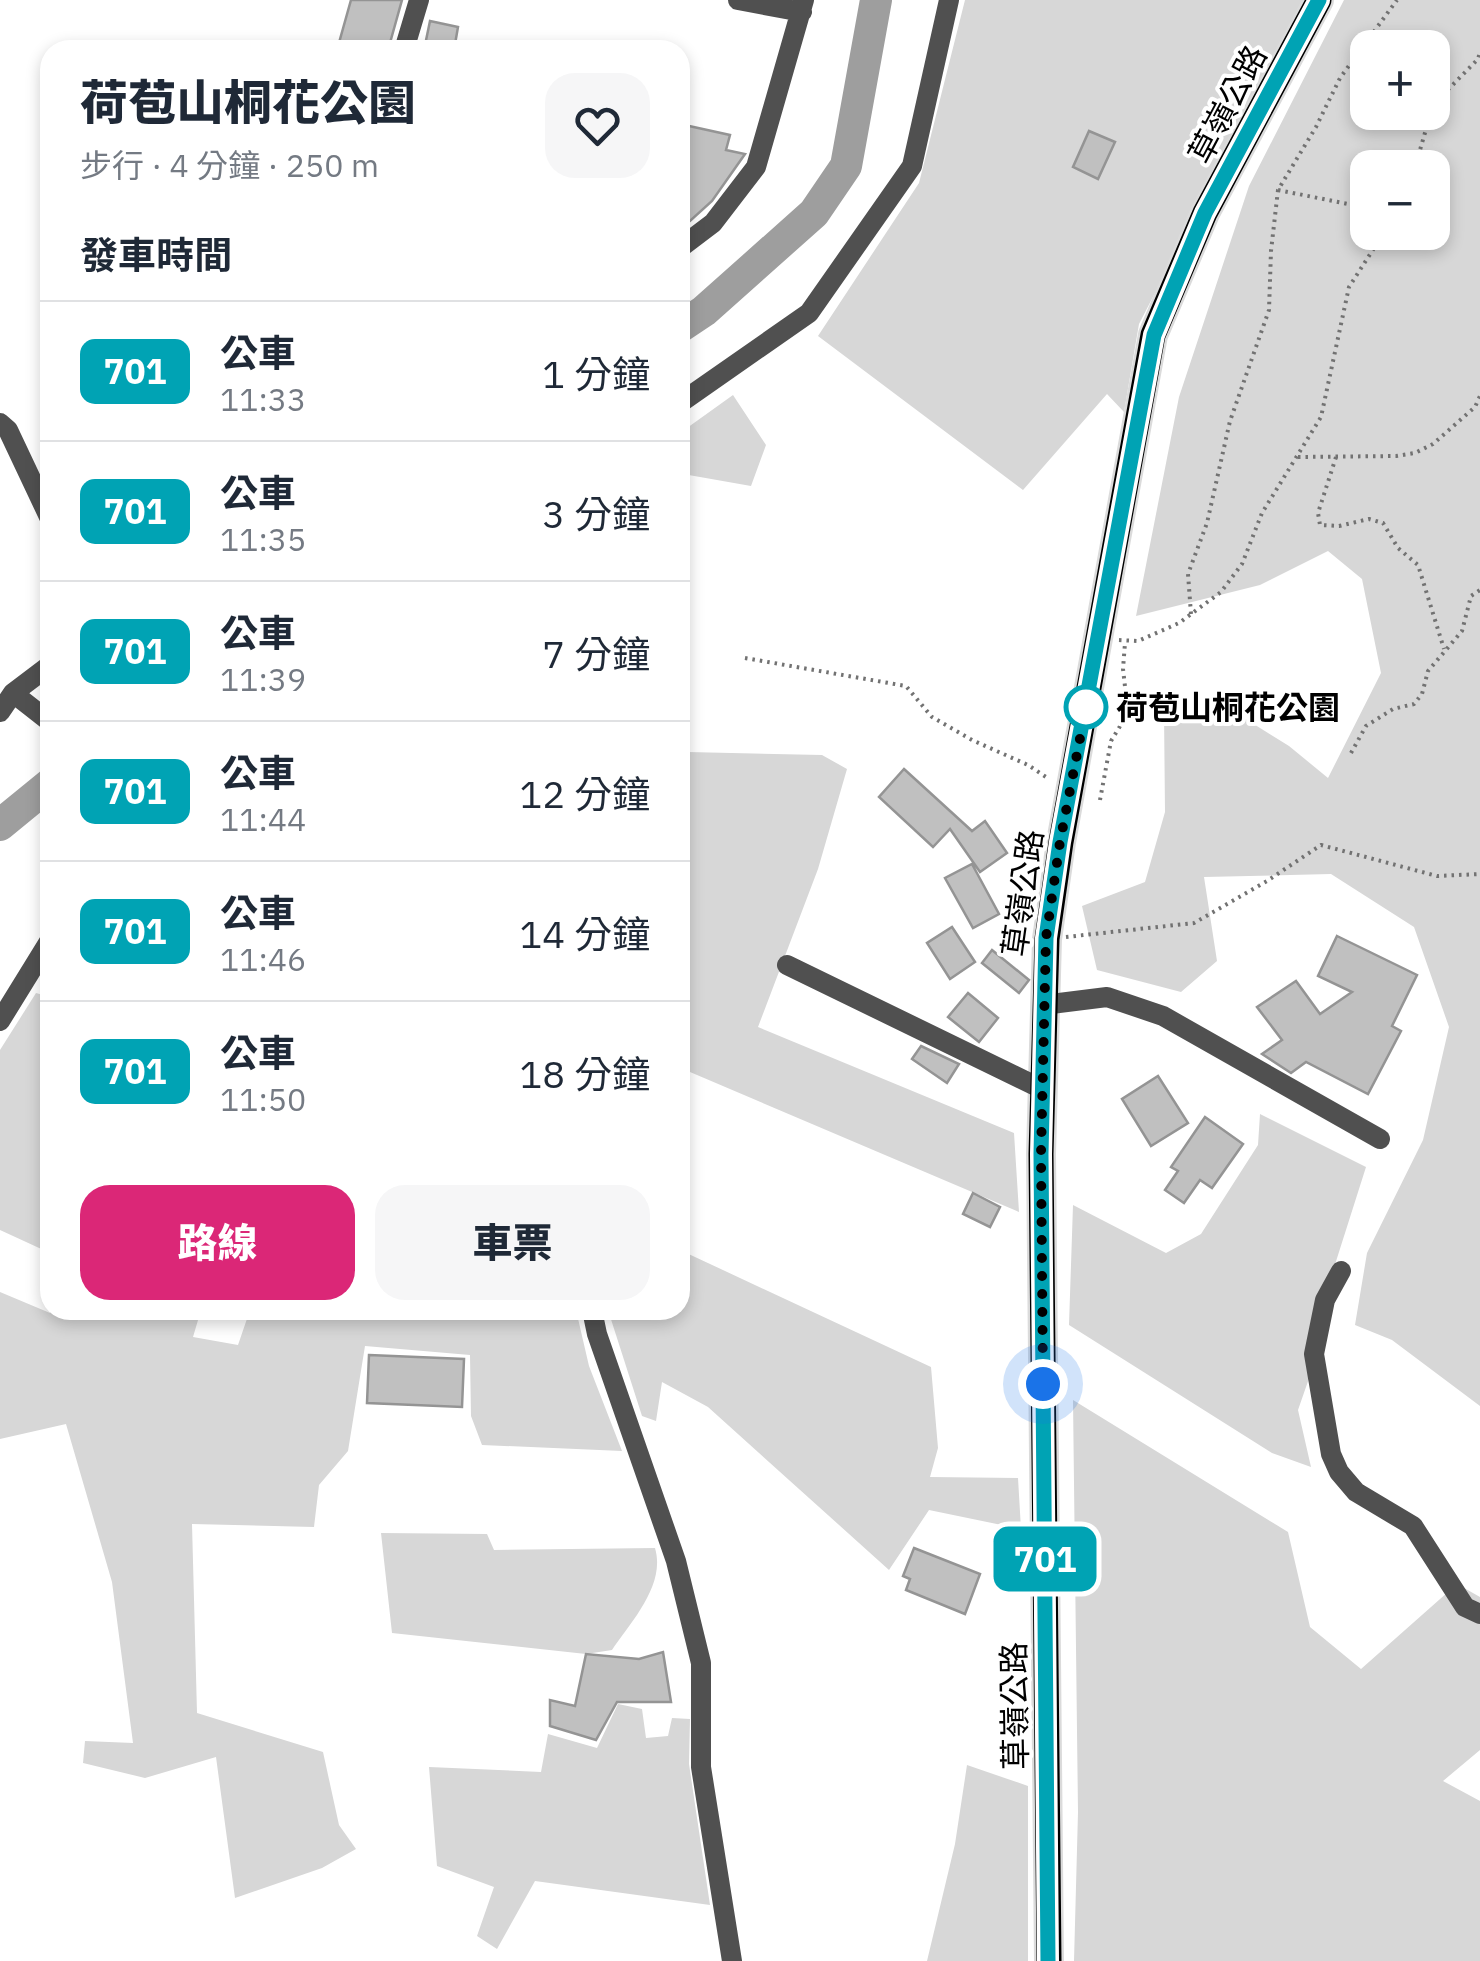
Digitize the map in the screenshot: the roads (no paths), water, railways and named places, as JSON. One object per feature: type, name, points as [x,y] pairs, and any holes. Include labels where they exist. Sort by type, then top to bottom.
[{"type":"main road","name":"草嶺公路","points":[[1048,1961],[1042,1090],[1046,938],[1070,793],[1113,638],[1154,335],[1205,213],[1319,0]]},
{"type":"street","points":[[407,40],[419,0]]},
{"type":"street","points":[[690,240],[713,222],[756,167],[803,6],[738,0]]},
{"type":"street","points":[[690,396],[809,313],[912,166],[950,0]]},
{"type":"street","points":[[0,423],[8,430],[40,498]]},
{"type":"street","points":[[0,712],[14,693],[40,672]]},
{"type":"street","points":[[14,693],[40,714]]},
{"type":"street","points":[[0,1021],[40,956]]},
{"type":"street","points":[[787,966],[1042,1090]]},
{"type":"street","points":[[1043,1005],[1107,997],[1163,1016],[1380,1139]]},
{"type":"street","points":[[1340,1271],[1325,1300],[1314,1354],[1326,1432],[1339,1472],[1356,1492],[1413,1526],[1464,1608],[1480,1614]]},
{"type":"street","points":[[594,1320],[676,1562],[701,1663],[702,1767],[732,1961]]},
{"type":"waterway","points":[[690,320],[814,213],[846,166],[876,0]]},
{"type":"waterway","points":[[0,825],[40,792]]},
{"type":"place","name":"荷苞山桐花公園","points":[[1086,707]]}]
